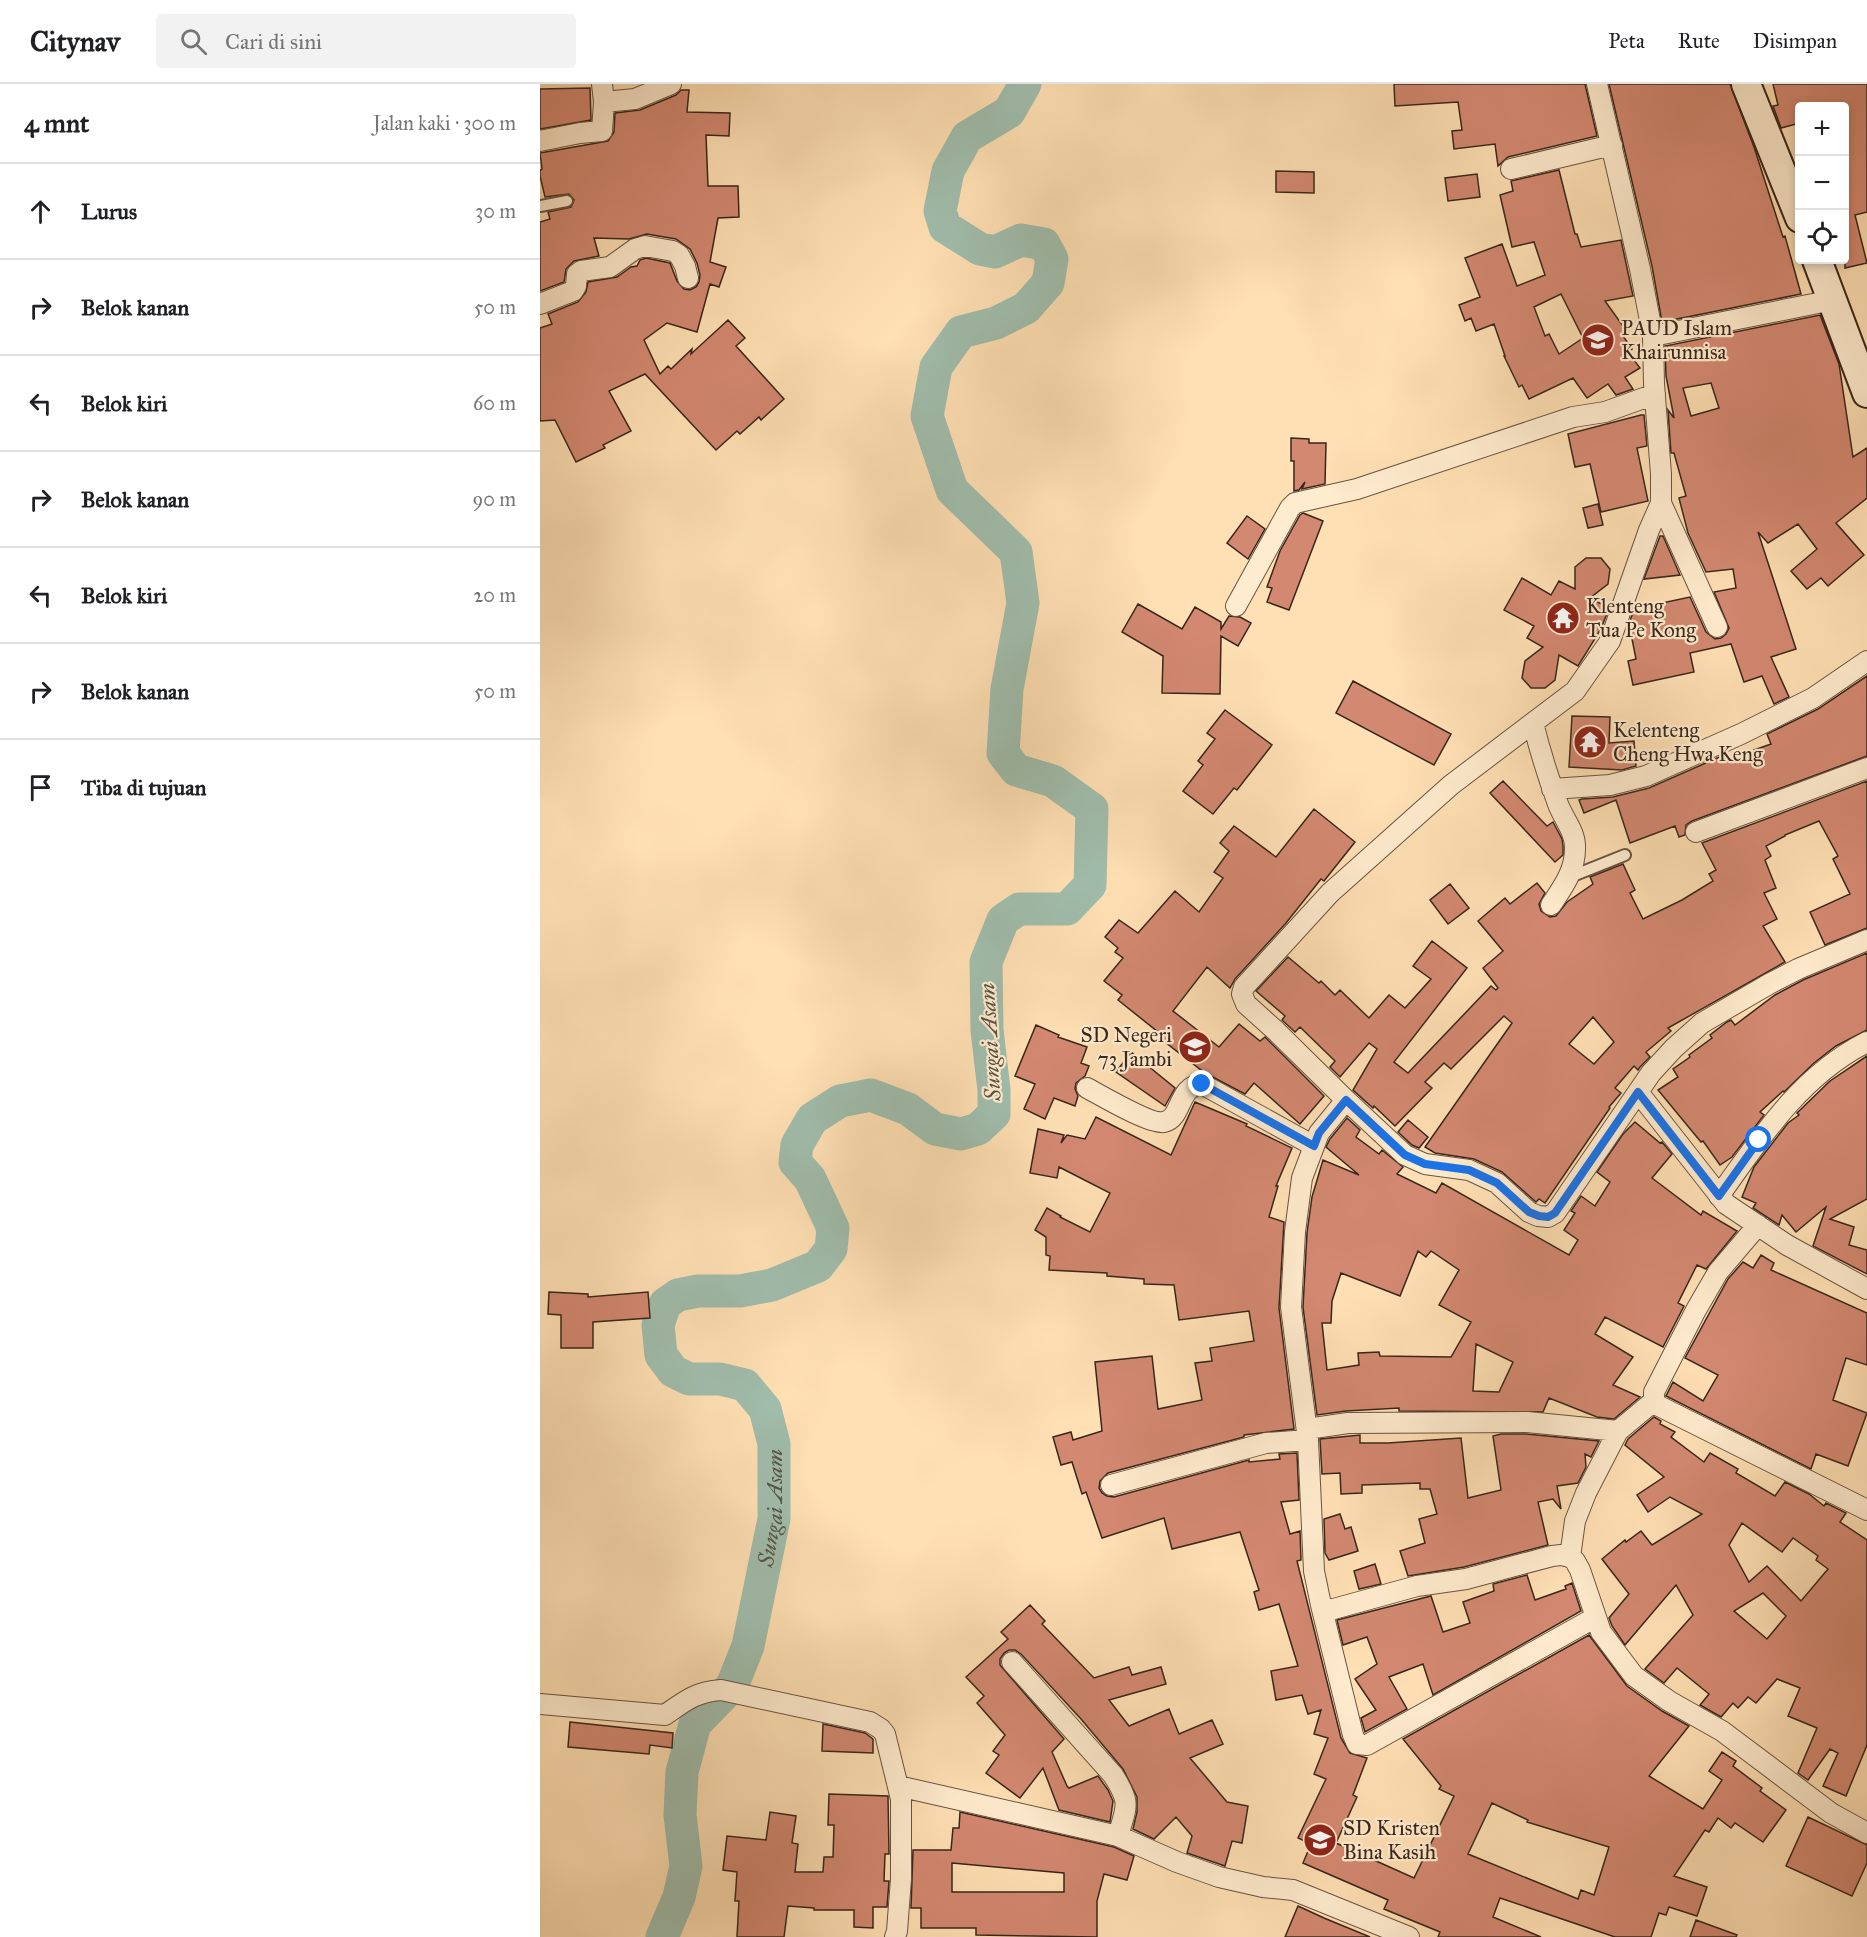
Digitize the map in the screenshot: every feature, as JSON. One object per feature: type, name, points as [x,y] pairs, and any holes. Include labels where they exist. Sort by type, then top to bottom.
[{"type":"street","points":[[540,141],[602,131],[603,93],[635,99],[670,84]]},
{"type":"street","points":[[1597,84],[1640,269],[1653,336],[1661,474],[1661,503],[1649,530],[1610,641],[1575,691],[1451,785],[1330,893],[1244,987],[1242,994],[1246,1004],[1405,1155],[1425,1164],[1469,1170],[1497,1183],[1529,1212],[1548,1217],[1555,1213],[1651,1073],[1702,1023],[1788,974],[1867,940]]},
{"type":"street","points":[[1746,84],[1797,210]]},
{"type":"street","points":[[1511,169],[1612,145]]},
{"type":"street","points":[[540,304],[573,291],[577,274],[581,271],[610,267],[635,249],[645,246],[673,251],[679,255],[688,278]]},
{"type":"street","points":[[1819,264],[1833,300],[1860,354],[1867,393]]},
{"type":"street","points":[[1653,336],[1833,300]]},
{"type":"street","points":[[1236,606],[1290,508],[1295,503],[1357,489],[1574,417],[1605,412],[1655,394]]},
{"type":"street","points":[[1661,503],[1717,627]]},
{"type":"street","points":[[1552,789],[1610,785],[1646,776],[1741,734],[1813,698],[1867,661]]},
{"type":"street","points":[[1533,723],[1552,789],[1563,818],[1574,834],[1575,847],[1570,877],[1551,905]]},
{"type":"street","points":[[1696,832],[1867,768]]},
{"type":"street","points":[[1719,1196],[1759,1140],[1803,1087],[1846,1052],[1867,1042]]},
{"type":"street","points":[[1088,1088],[1149,1120],[1162,1123],[1174,1114],[1187,1090],[1202,1084],[1314,1146]]},
{"type":"street","points":[[1638,1092],[1726,1204],[1787,1245],[1867,1289]]},
{"type":"street","points":[[1346,1100],[1319,1133],[1302,1178],[1295,1232],[1291,1307],[1308,1435],[1314,1571],[1357,1744],[1367,1745],[1596,1617]]},
{"type":"street","points":[[1758,1225],[1718,1272],[1654,1392],[1654,1401],[1659,1406],[1867,1510]]},
{"type":"street","points":[[1570,1557],[1575,1521],[1586,1492],[1618,1431],[1654,1401]]},
{"type":"street","points":[[1111,1485],[1348,1423],[1527,1422],[1618,1431]]},
{"type":"street","points":[[1321,1605],[1330,1610],[1417,1586],[1466,1579],[1552,1556],[1570,1557],[1580,1570],[1601,1632],[1634,1676],[1669,1701],[1722,1731],[1831,1813],[1867,1833]]},
{"type":"street","points":[[1012,1662],[1113,1775],[1125,1793],[1127,1805],[1118,1836]]},
{"type":"street","points":[[540,1704],[665,1715],[692,1696],[721,1690],[870,1722],[881,1729],[885,1734],[901,1799],[901,1879],[895,1937]]},
{"type":"street","points":[[898,1786],[1118,1836],[1177,1862],[1219,1877],[1263,1887],[1293,1890],[1409,1937]]},
{"type":"lane","points":[[540,206],[567,201]]},
{"type":"lane","points":[[1570,877],[1625,855]]},
{"type":"building","points":[[1394,84],[1585,84],[1597,136],[1508,157],[1498,166],[1495,144],[1454,149],[1452,131],[1462,130],[1458,102],[1395,106]]},
{"type":"building","points":[[1609,84],[1730,84],[1754,147],[1783,237],[1785,236],[1801,294],[1662,322],[1652,266]]},
{"type":"building","points":[[1773,84],[1867,84],[1867,212],[1855,215],[1867,263],[1845,268],[1845,264],[1849,264],[1849,102],[1795,102],[1795,124],[1781,128],[1773,106],[1778,105]]},
{"type":"building","points":[[590,88],[591,120],[540,129],[540,89]]},
{"type":"building","points":[[681,90],[689,90],[687,112],[730,113],[729,136],[706,135],[708,186],[738,186],[739,217],[718,218],[710,262],[726,267],[719,287],[710,284],[697,332],[667,323],[644,340],[660,374],[668,366],[671,369],[692,349],[691,354],[728,320],[745,338],[736,346],[784,399],[761,420],[759,417],[740,434],[737,431],[716,450],[645,374],[609,391],[631,431],[603,445],[605,448],[576,462],[555,420],[540,421],[540,328],[552,324],[548,314],[578,302],[586,292],[588,282],[617,277],[646,258],[670,263],[677,281],[684,289],[690,290],[696,287],[700,275],[690,249],[676,239],[647,234],[629,239],[594,238],[599,256],[574,261],[566,269],[564,282],[540,291],[540,222],[550,219],[548,212],[571,207],[574,200],[569,194],[545,197],[540,176],[542,169],[540,153],[608,141],[614,132],[615,113],[640,110],[676,95]]},
{"type":"building","points":[[1559,170],[1575,234],[1577,234],[1581,247],[1621,240],[1633,296],[1605,301],[1628,333],[1623,336],[1632,349],[1628,352],[1640,368],[1625,377],[1633,389],[1616,395],[1608,384],[1587,398],[1573,378],[1529,399],[1522,385],[1519,387],[1504,356],[1494,324],[1476,331],[1471,318],[1465,321],[1459,305],[1480,297],[1465,258],[1502,244],[1517,286],[1545,275],[1534,242],[1512,247],[1500,195],[1513,191],[1511,181]],"holes":[[[1561,294],[1583,338],[1559,354],[1549,334],[1545,336],[1534,307]]]},
{"type":"building","points":[[1276,171],[1314,172],[1314,193],[1276,192]]},
{"type":"building","points":[[1477,174],[1480,197],[1448,201],[1445,178]]},
{"type":"building","points":[[1820,315],[1839,364],[1853,457],[1867,448],[1867,498],[1836,523],[1864,555],[1828,586],[1821,578],[1807,589],[1791,571],[1817,549],[1798,524],[1768,543],[1758,532],[1796,649],[1771,657],[1789,697],[1774,704],[1762,676],[1744,682],[1731,644],[1690,653],[1694,672],[1633,685],[1628,661],[1636,659],[1629,624],[1634,609],[1690,597],[1706,632],[1715,639],[1721,638],[1729,628],[1714,592],[1736,588],[1733,569],[1706,572],[1688,533],[1679,498],[1686,496],[1674,453],[1671,453],[1668,410],[1674,418],[1666,376],[1665,346]],"holes":[[[1711,383],[1719,408],[1691,416],[1683,388]]]},
{"type":"building","points":[[1644,415],[1647,446],[1637,448],[1648,501],[1601,512],[1590,464],[1575,467],[1568,434]]},
{"type":"building","points":[[1291,438],[1309,439],[1309,443],[1326,443],[1325,484],[1302,489],[1305,482],[1299,490],[1294,491]]},
{"type":"building","points":[[1598,504],[1603,525],[1588,528],[1583,508]]},
{"type":"building","points":[[1303,513],[1323,521],[1289,610],[1267,602],[1272,588],[1267,587],[1280,551]]},
{"type":"building","points":[[1247,516],[1265,529],[1248,559],[1227,543]]},
{"type":"building","points":[[1660,536],[1663,536],[1680,575],[1644,579]]},
{"type":"building","name":"Klenteng Tua Pe Kong","points":[[1586,558],[1601,558],[1610,569],[1608,584],[1590,598],[1609,608],[1601,629],[1578,666],[1559,655],[1555,680],[1545,688],[1531,688],[1522,678],[1525,661],[1543,647],[1527,638],[1534,626],[1504,610],[1522,578],[1551,595],[1559,581],[1575,589],[1575,567]]},
{"type":"building","points":[[1138,604],[1182,629],[1195,607],[1221,622],[1221,629],[1229,616],[1240,617],[1251,623],[1238,646],[1221,636],[1220,694],[1162,693],[1163,656],[1122,632]]},
{"type":"building","points":[[1867,676],[1867,756],[1692,821],[1686,825],[1685,835],[1679,837],[1675,826],[1630,843],[1616,800],[1584,813],[1579,800],[1613,797],[1649,788],[1724,755],[1727,762],[1756,754],[1754,750],[1771,744],[1767,734],[1818,709]]},
{"type":"building","points":[[1353,681],[1451,734],[1434,765],[1336,713]]},
{"type":"building","points":[[1225,710],[1272,745],[1237,790],[1234,788],[1213,814],[1183,791],[1203,765],[1198,761],[1215,739],[1207,733]]},
{"type":"building","name":"Kelenteng Cheng Hwa Keng","points":[[1572,716],[1610,717],[1609,743],[1634,741],[1636,766],[1622,770],[1569,767]]},
{"type":"building","points":[[1503,781],[1547,826],[1553,822],[1563,846],[1563,855],[1555,862],[1490,793]]},
{"type":"building","points":[[1867,781],[1867,928],[1825,945],[1810,912],[1850,894],[1833,859],[1838,856],[1819,821],[1785,835],[1766,846],[1771,856],[1765,860],[1776,888],[1764,893],[1777,919],[1763,926],[1785,962],[1668,1028],[1671,1031],[1646,1052],[1650,1057],[1638,1070],[1634,1066],[1615,1088],[1621,1093],[1609,1107],[1545,1203],[1539,1199],[1536,1202],[1502,1172],[1474,1159],[1435,1153],[1425,1147],[1512,1023],[1504,1016],[1451,1069],[1444,1063],[1425,1082],[1432,1088],[1395,1126],[1353,1090],[1377,1049],[1369,1043],[1340,1077],[1330,1067],[1335,1061],[1300,1027],[1295,1032],[1282,1020],[1285,1016],[1256,991],[1288,957],[1319,983],[1321,981],[1335,995],[1340,990],[1369,1018],[1389,995],[1405,1008],[1431,979],[1413,966],[1432,941],[1467,968],[1394,1062],[1408,1073],[1491,986],[1496,990],[1498,988],[1483,968],[1503,951],[1478,921],[1505,898],[1510,904],[1537,883],[1545,893],[1539,904],[1541,911],[1550,917],[1556,916],[1567,902],[1593,884],[1590,877],[1623,864],[1635,890],[1630,893],[1643,919],[1682,900],[1713,881],[1709,874],[1716,870],[1702,843]],"holes":[[[1593,1017],[1614,1042],[1594,1064],[1569,1044]]]},
{"type":"building","points":[[1314,809],[1355,842],[1324,881],[1321,879],[1286,923],[1235,979],[1230,988],[1207,967],[1173,1011],[1219,1047],[1239,1024],[1260,1041],[1265,1037],[1324,1096],[1300,1124],[1254,1083],[1245,1094],[1205,1073],[1156,1035],[1158,1032],[1118,1000],[1122,995],[1104,981],[1123,958],[1115,952],[1118,948],[1105,937],[1119,920],[1138,933],[1175,891],[1199,912],[1223,878],[1214,872],[1229,851],[1220,843],[1234,826],[1276,857]]},
{"type":"building","points":[[1450,884],[1469,908],[1448,924],[1430,900]]},
{"type":"building","points":[[1867,953],[1867,1030],[1836,1046],[1760,1112],[1764,1115],[1732,1157],[1720,1165],[1703,1141],[1701,1142],[1658,1090],[1678,1077],[1673,1069],[1712,1038],[1710,1035],[1727,1022],[1731,1020],[1735,1025],[1775,995],[1803,980]]},
{"type":"building","points":[[1036,1025],[1059,1035],[1058,1037],[1087,1047],[1081,1063],[1089,1066],[1085,1076],[1076,1083],[1075,1089],[1078,1096],[1075,1106],[1054,1098],[1045,1119],[1024,1109],[1035,1084],[1015,1076]]},
{"type":"building","points":[[1131,1052],[1175,1088],[1165,1106],[1116,1072]]},
{"type":"building","points":[[1867,1056],[1867,1199],[1830,1219],[1854,1227],[1849,1245],[1867,1250],[1867,1274],[1813,1246],[1826,1207],[1796,1232],[1782,1215],[1779,1225],[1753,1208],[1756,1203],[1742,1197],[1754,1167],[1788,1123],[1799,1115],[1797,1113],[1830,1081]]},
{"type":"building","points":[[1195,1102],[1247,1124],[1246,1126],[1292,1148],[1276,1186],[1278,1186],[1269,1217],[1284,1222],[1279,1308],[1294,1429],[1244,1435],[1244,1437],[1108,1473],[1100,1481],[1099,1488],[1107,1496],[1114,1497],[1249,1460],[1249,1462],[1280,1459],[1279,1454],[1297,1453],[1299,1500],[1281,1502],[1290,1534],[1300,1531],[1301,1560],[1297,1561],[1341,1738],[1350,1753],[1367,1758],[1353,1795],[1357,1797],[1336,1843],[1414,1878],[1454,1796],[1439,1789],[1441,1786],[1403,1739],[1589,1635],[1627,1686],[1662,1711],[1689,1726],[1649,1776],[1703,1809],[1722,1780],[1709,1771],[1722,1752],[1736,1761],[1733,1766],[1762,1788],[1760,1791],[1786,1810],[1763,1842],[1735,1823],[1731,1828],[1718,1818],[1709,1832],[1705,1830],[1674,1876],[1707,1887],[1697,1916],[1669,1907],[1666,1915],[1659,1913],[1651,1937],[1615,1937],[1500,1898],[1493,1917],[1541,1937],[1438,1937],[1440,1932],[1384,1909],[1388,1900],[1303,1863],[1311,1844],[1298,1838],[1326,1779],[1314,1774],[1328,1738],[1314,1734],[1321,1710],[1308,1714],[1302,1695],[1276,1700],[1271,1671],[1298,1666],[1279,1604],[1259,1610],[1254,1592],[1259,1590],[1240,1532],[1172,1549],[1164,1518],[1102,1538],[1086,1492],[1082,1494],[1072,1462],[1061,1465],[1053,1437],[1071,1432],[1073,1440],[1102,1431],[1095,1362],[1152,1356],[1158,1409],[1202,1400],[1195,1363],[1212,1361],[1210,1348],[1254,1341],[1249,1311],[1179,1320],[1174,1285],[1144,1284],[1144,1279],[1107,1276],[1107,1273],[1049,1270],[1050,1256],[1046,1255],[1046,1237],[1035,1230],[1047,1208],[1090,1232],[1110,1193],[1059,1167],[1057,1178],[1030,1173],[1038,1129],[1064,1135],[1061,1143],[1067,1135],[1085,1139],[1096,1117],[1171,1155]],"holes":[[[1492,1803],[1528,1820],[1527,1822],[1609,1847],[1594,1895],[1581,1890],[1578,1899],[1468,1854]]]},
{"type":"building","points":[[1347,1118],[1360,1130],[1356,1137],[1379,1154],[1382,1150],[1403,1167],[1397,1174],[1436,1193],[1442,1183],[1569,1255],[1578,1240],[1564,1230],[1575,1213],[1571,1211],[1581,1196],[1595,1206],[1610,1182],[1597,1172],[1623,1134],[1635,1122],[1660,1143],[1662,1142],[1672,1154],[1652,1178],[1701,1215],[1703,1211],[1737,1231],[1706,1269],[1697,1265],[1678,1303],[1684,1306],[1663,1347],[1605,1317],[1595,1334],[1633,1357],[1613,1385],[1640,1397],[1614,1419],[1597,1417],[1549,1398],[1543,1412],[1399,1411],[1399,1408],[1317,1415],[1303,1307],[1307,1233],[1312,1197],[1323,1160],[1359,1175],[1326,1147]],"holes":[[[1418,1251],[1426,1257],[1431,1251],[1459,1270],[1439,1305],[1471,1322],[1451,1357],[1380,1356],[1379,1352],[1358,1353],[1359,1365],[1327,1370],[1322,1323],[1331,1323],[1332,1301],[1341,1273],[1400,1296]],[[1476,1344],[1513,1362],[1499,1392],[1473,1391]]]},
{"type":"building","points":[[1408,1120],[1428,1137],[1419,1148],[1412,1145],[1398,1132]]},
{"type":"building","points":[[1761,1255],[1774,1263],[1771,1270],[1867,1313],[1867,1365],[1846,1358],[1833,1400],[1867,1413],[1848,1466],[1816,1454],[1811,1469],[1666,1396],[1673,1382],[1703,1401],[1718,1375],[1685,1358],[1728,1279],[1743,1262],[1753,1268]]},
{"type":"building","points":[[549,1292],[588,1294],[588,1297],[648,1292],[650,1318],[593,1322],[593,1348],[561,1348],[561,1315],[548,1314]]},
{"type":"building","points":[[1654,1417],[1661,1421],[1660,1424],[1675,1432],[1671,1437],[1704,1462],[1710,1453],[1738,1469],[1736,1473],[1775,1496],[1785,1482],[1809,1494],[1824,1506],[1826,1503],[1846,1513],[1840,1522],[1867,1540],[1867,1745],[1846,1796],[1823,1786],[1838,1753],[1830,1749],[1808,1780],[1798,1773],[1817,1728],[1788,1716],[1800,1688],[1777,1679],[1756,1703],[1748,1697],[1738,1708],[1733,1703],[1721,1717],[1700,1705],[1709,1694],[1677,1668],[1664,1683],[1645,1669],[1693,1615],[1676,1585],[1625,1645],[1612,1626],[1609,1618],[1629,1594],[1602,1559],[1625,1540],[1626,1542],[1641,1531],[1652,1545],[1702,1514],[1670,1497],[1648,1512],[1637,1495],[1664,1477],[1625,1445],[1628,1439]],"holes":[[[1742,1523],[1782,1552],[1793,1538],[1818,1556],[1816,1560],[1828,1569],[1801,1601],[1767,1566],[1749,1582],[1729,1545]],[[1763,1593],[1786,1616],[1767,1639],[1734,1611]]]},
{"type":"building","points":[[1501,1434],[1599,1441],[1591,1457],[1585,1454],[1586,1467],[1578,1483],[1557,1486],[1561,1509],[1553,1499],[1538,1502],[1548,1545],[1464,1567],[1408,1576],[1400,1551],[1425,1543],[1419,1519],[1437,1514],[1430,1489],[1420,1489],[1420,1483],[1362,1485],[1362,1493],[1341,1494],[1340,1473],[1322,1474],[1320,1439],[1360,1435],[1360,1443],[1388,1443],[1461,1438],[1468,1498],[1501,1490],[1493,1436]]},
{"type":"building","points":[[1340,1514],[1345,1529],[1351,1527],[1358,1551],[1329,1560],[1325,1553],[1324,1519]]},
{"type":"building","points":[[1375,1564],[1381,1584],[1359,1589],[1354,1571]]},
{"type":"building","points":[[1527,1575],[1535,1600],[1566,1589],[1565,1586],[1572,1583],[1581,1611],[1433,1695],[1423,1664],[1389,1677],[1407,1709],[1365,1732],[1361,1718],[1376,1710],[1355,1679],[1377,1664],[1367,1637],[1343,1645],[1337,1620],[1431,1596],[1443,1632],[1470,1623],[1463,1602],[1494,1591],[1493,1584]]},
{"type":"building","points":[[1030,1605],[1045,1621],[1042,1624],[1094,1678],[1129,1667],[1132,1675],[1161,1667],[1166,1684],[1109,1700],[1129,1726],[1169,1709],[1179,1734],[1212,1720],[1223,1744],[1190,1758],[1227,1802],[1248,1806],[1242,1843],[1232,1841],[1225,1866],[1187,1853],[1192,1836],[1176,1817],[1154,1839],[1133,1829],[1137,1812],[1137,1797],[1123,1769],[1081,1719],[1015,1650],[1004,1653],[1000,1659],[1000,1665],[1064,1739],[1052,1752],[1067,1786],[1069,1788],[1098,1776],[1108,1790],[1113,1801],[1110,1822],[1059,1810],[1043,1768],[1020,1798],[986,1773],[999,1755],[993,1751],[1005,1735],[977,1703],[984,1696],[966,1677],[1008,1639],[1001,1632]]},
{"type":"building","points":[[570,1722],[673,1733],[672,1748],[650,1745],[649,1754],[568,1747]]},
{"type":"building","points":[[823,1724],[865,1733],[873,1739],[873,1753],[822,1751]]},
{"type":"building","points":[[829,1794],[888,1796],[889,1854],[885,1854],[884,1881],[889,1881],[887,1907],[873,1907],[873,1928],[854,1927],[854,1910],[814,1910],[814,1908],[788,1906],[784,1937],[737,1937],[739,1901],[735,1901],[737,1872],[723,1870],[727,1836],[766,1840],[770,1812],[796,1816],[792,1843],[798,1844],[795,1872],[823,1872],[824,1857],[833,1857],[834,1825],[828,1825]]},
{"type":"building","points":[[960,1812],[1114,1847],[1134,1856],[1127,1880],[1104,1874],[1097,1901],[1097,1937],[976,1935],[976,1928],[921,1928],[921,1908],[911,1908],[913,1850],[951,1850],[953,1828],[959,1828]],"holes":[[[952,1863],[1064,1873],[1064,1892],[952,1892]]]},
{"type":"building","points":[[1808,1817],[1867,1845],[1867,1863],[1852,1896],[1786,1866]]},
{"type":"building","points":[[1298,1906],[1324,1918],[1370,1937],[1285,1937]]},
{"type":"building","points":[[1696,1920],[1737,1935],[1736,1937],[1690,1937]]},
{"type":"waterway","name":"Sungai Asam","points":[[662,1937],[679,1897],[686,1866],[680,1815],[682,1772],[695,1724],[732,1686],[748,1646],[774,1519],[774,1444],[765,1409],[745,1385],[720,1379],[689,1379],[673,1371],[661,1355],[658,1325],[665,1304],[678,1295],[698,1291],[740,1291],[772,1285],[818,1266],[831,1249],[833,1228],[810,1179],[795,1162],[797,1145],[812,1119],[840,1101],[871,1095],[908,1109],[935,1129],[961,1134],[978,1129],[994,1114],[994,1090],[987,1030],[986,962],[1003,920],[1019,909],[1067,909],[1090,885],[1092,809],[1053,781],[1016,770],[1003,753],[1007,689],[1023,603],[1016,552],[952,490],[927,416],[936,367],[961,332],[996,323],[1026,308],[1048,283],[1052,259],[1044,244],[1021,240],[995,252],[980,249],[945,227],[940,211],[948,171],[967,137],[1009,112],[1025,84]]},
{"type":"place","name":"PAUD Islam Khairunnisa","points":[[1598,340]]},
{"type":"place","name":"Klenteng Tua Pe Kong","points":[[1563,618]]},
{"type":"place","name":"Kelenteng Cheng Hwa Keng","points":[[1590,742]]},
{"type":"place","name":"SD Negeri 73 Jambi","points":[[1195,1047]]},
{"type":"place","name":"SD Kristen Bina Kasih","points":[[1320,1840]]},
{"type":"route","points":[[1202,1084],[1314,1146],[1319,1133],[1346,1100],[1405,1155],[1425,1164],[1469,1170],[1497,1183],[1529,1212],[1548,1217],[1555,1213],[1638,1092],[1719,1196],[1759,1140]]}]
